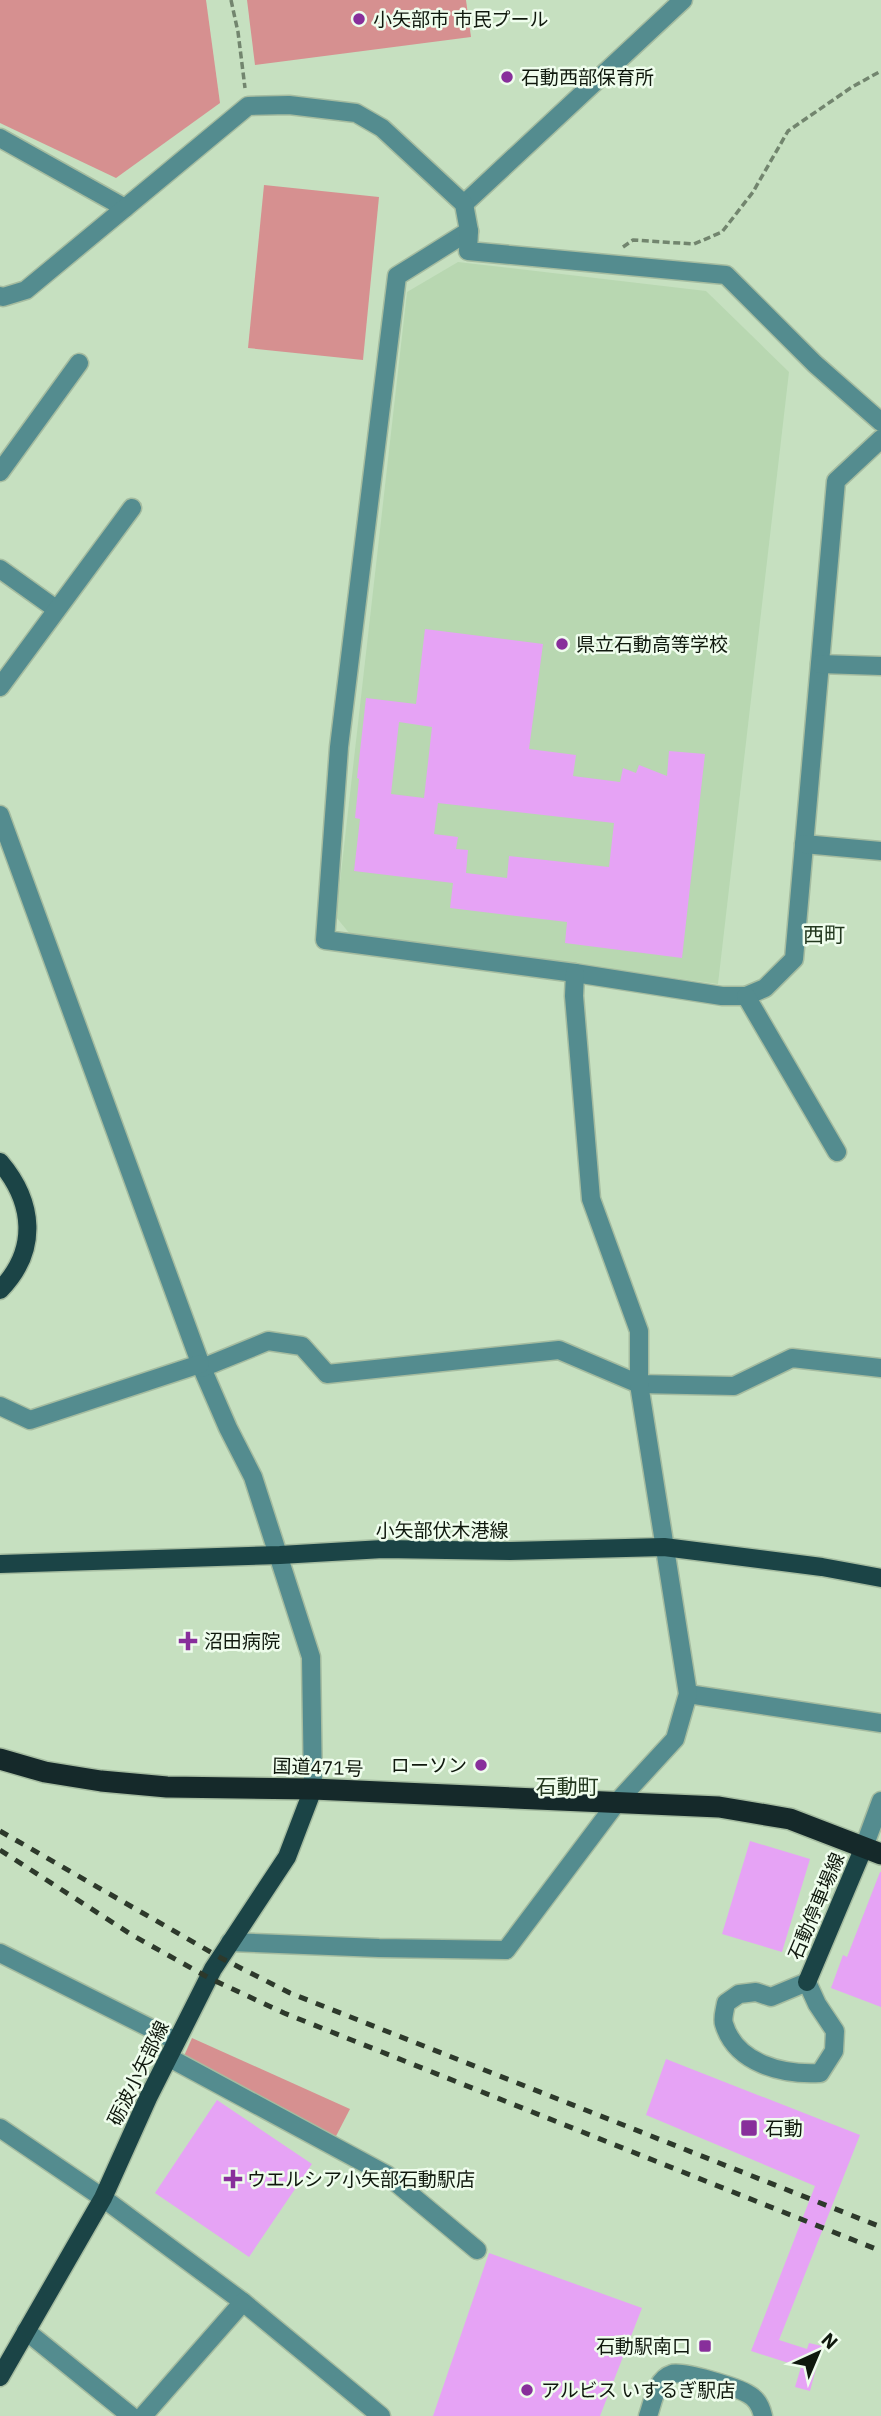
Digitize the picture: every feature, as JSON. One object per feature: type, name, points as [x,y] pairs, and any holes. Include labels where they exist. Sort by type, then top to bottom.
[{"type":"highway","name":"国道471号","points":[[0,1759],[45,1772],[167,1787],[313,1789],[719,1807],[790,1819],[872,1850]]},
{"type":"main road","points":[[0,1162],[23,1198],[27,1222],[26,1245],[18,1266],[0,1290]]},
{"type":"main road","name":"小矢部伏木港線","points":[[0,1564],[383,1549],[510,1551],[664,1547],[822,1567],[881,1578]]},
{"type":"main road","name":"砺波小矢部線","points":[[0,2377],[103,2198],[172,2049],[213,1969],[287,1857],[313,1789]]},
{"type":"main road","name":"石動停車場線","points":[[807,1982],[872,1850]]},
{"type":"street","points":[[464,204],[683,0]]},
{"type":"street","points":[[0,296],[3,298],[26,290],[248,106],[289,105],[356,113],[382,128],[464,204],[469,231],[468,251],[726,275],[816,364],[881,422]]},
{"type":"street","points":[[0,138],[125,208]]},
{"type":"street","points":[[469,231],[397,276],[339,747],[325,940],[575,973],[722,996],[746,996],[765,988],[794,960],[836,481],[881,439]]},
{"type":"street","points":[[0,472],[79,363]]},
{"type":"street","points":[[0,687],[132,509]]},
{"type":"street","points":[[0,569],[56,609]]},
{"type":"street","points":[[820,664],[881,666]]},
{"type":"street","points":[[0,815],[201,1366],[253,1477],[280,1555],[311,1657],[313,1789]]},
{"type":"street","points":[[804,844],[881,851]]},
{"type":"street","points":[[230,1941],[340,1947],[506,1950],[618,1801],[675,1739],[688,1694],[639,1384],[639,1331],[591,1199],[574,996],[575,973]]},
{"type":"street","points":[[746,996],[837,1152]]},
{"type":"street","points":[[0,1406],[30,1420],[201,1366],[268,1341],[302,1346],[327,1374],[559,1350],[639,1384],[734,1386],[792,1358],[881,1368]]},
{"type":"street","points":[[688,1694],[881,1723]]},
{"type":"street","points":[[872,1850],[881,1801]]},
{"type":"street","points":[[0,1953],[172,2049],[387,2175],[477,2250]]},
{"type":"street","points":[[807,1982],[817,2004],[835,2031],[834,2051],[820,2073],[800,2074],[758,2064],[734,2044],[723,2022],[726,2003],[739,1994],[756,1993],[771,1997],[807,1982]]},
{"type":"street","points":[[0,2128],[103,2198],[243,2302],[381,2416]]},
{"type":"street","points":[[143,2416],[243,2302]]},
{"type":"street","points":[[26,2331],[131,2416]]},
{"type":"street","points":[[649,2416],[660,2384],[672,2374],[685,2373],[749,2394],[761,2406],[763,2416]]},
{"type":"street","points":[[655,2397],[668,2416]]},
{"type":"path","points":[[231,0],[248,106]]},
{"type":"path","points":[[603,264],[633,240],[694,244],[722,232],[753,192],[788,131],[852,87],[881,71]]},
{"type":"shaded area","points":[[0,0],[206,0],[220,103],[116,178],[0,123]]},
{"type":"shaded area","name":"小矢部市 市民プール","points":[[247,0],[466,0],[471,37],[255,65]]},
{"type":"shaded area","points":[[264,185],[379,197],[363,360],[248,348]]},
{"type":"shaded area","name":"県立石動高等学校","points":[[458,262],[706,291],[789,372],[718,984],[350,934],[336,917],[407,292]]},
{"type":"shaded area","points":[[192,2038],[350,2109],[334,2140],[184,2056]]},
{"type":"building","points":[[425,629],[543,644],[529,749],[576,755],[573,776],[620,782],[623,768],[636,773],[639,765],[667,776],[669,751],[705,754],[682,958],[565,943],[567,922],[450,908],[453,883],[354,871],[360,819],[355,818],[357,778],[366,698],[416,704]],"holes":[[[399,722],[432,727],[424,798],[391,794]],[[438,803],[614,823],[609,867],[509,856],[507,878],[466,873],[468,850],[456,849],[458,837],[434,834]]]},
{"type":"building","points":[[750,1841],[810,1859],[782,1952],[722,1934]]},
{"type":"building","points":[[880,1872],[881,2007],[831,1988],[843,1955],[847,1957]]},
{"type":"building","points":[[666,2059],[860,2135],[779,2340],[807,2349],[809,2343],[822,2346],[810,2391],[795,2387],[801,2367],[751,2351],[815,2186],[646,2115]]},
{"type":"building","name":"ウエルシア小矢部石動駅店","points":[[217,2100],[312,2164],[249,2257],[155,2193]]},
{"type":"building","points":[[489,2253],[642,2308],[600,2416],[433,2416]]},
{"type":"railway","points":[[0,1831],[221,1958],[290,1993],[881,2227]]},
{"type":"railway","points":[[0,1850],[132,1935],[209,1978],[284,2013],[881,2251]]},
{"type":"place","name":"小矢部市 市民プール","points":[[359,19]]},
{"type":"place","name":"石動西部保育所","points":[[507,77]]},
{"type":"place","name":"県立石動高等学校","points":[[562,644]]},
{"type":"place","name":"沼田病院","points":[[188,1641]]},
{"type":"place","name":"ローソン","points":[[481,1765]]},
{"type":"place","name":"石動","points":[[749,2128]]},
{"type":"place","name":"ウエルシア小矢部石動駅店","points":[[233,2179]]},
{"type":"place","name":"石動駅南口","points":[[705,2346]]},
{"type":"place","name":"アルビス いするぎ駅店","points":[[527,2390]]},
{"type":"district","name":"西町","points":[[824,934]]},
{"type":"district","name":"石動町","points":[[567,1786]]}]
